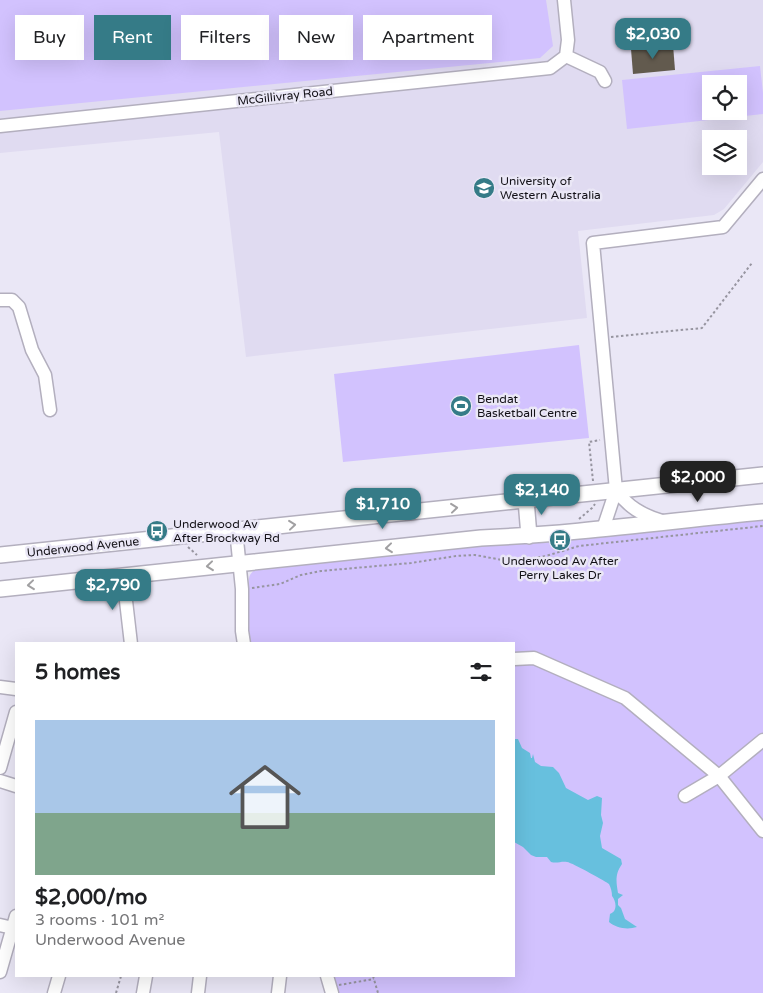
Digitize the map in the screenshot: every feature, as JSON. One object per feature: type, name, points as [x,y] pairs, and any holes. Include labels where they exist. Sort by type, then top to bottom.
[{"type":"main road","name":"Underwood Avenue","points":[[0,555],[763,475]]},
{"type":"main road","points":[[526,500],[529,536]]},
{"type":"main road","points":[[0,588],[481,538],[529,536],[763,512]]},
{"type":"street","points":[[564,0],[568,40],[566,56],[600,72],[605,81]]},
{"type":"street","name":"McGillivray Road","points":[[0,126],[550,68],[566,56]]},
{"type":"street","points":[[603,529],[616,490],[593,243],[723,227],[763,179]]},
{"type":"street","points":[[0,300],[12,300],[19,307],[32,350],[45,375],[50,410]]},
{"type":"street","points":[[616,490],[632,509],[645,516],[664,522]]},
{"type":"street","points":[[236,530],[242,589],[244,642]]},
{"type":"street","points":[[123,575],[131,642]]},
{"type":"street","points":[[515,659],[534,658],[625,698],[719,776],[763,831]]},
{"type":"street","points":[[0,688],[15,689]]},
{"type":"street","points":[[0,768],[3,743],[15,714]]},
{"type":"street","points":[[685,796],[719,776],[763,740]]},
{"type":"street","points":[[0,781],[15,786]]},
{"type":"street","points":[[0,972],[10,923]]},
{"type":"street","points":[[54,993],[59,977]]},
{"type":"street","points":[[144,993],[146,977]]},
{"type":"street","points":[[198,993],[200,977]]},
{"type":"street","points":[[278,993],[280,977]]},
{"type":"path","points":[[610,337],[702,328],[752,263]]},
{"type":"path","points":[[594,483],[589,442],[610,439]]},
{"type":"path","points":[[578,521],[594,506],[594,497]]},
{"type":"path","points":[[242,589],[280,584],[301,575],[321,571],[384,566],[456,556],[475,555],[508,561],[522,560],[546,556],[579,546],[763,526]]},
{"type":"path","points":[[177,537],[209,566]]},
{"type":"path","points":[[116,993],[121,977]]},
{"type":"path","points":[[330,985],[374,978],[378,993]]},
{"type":"shaded area","name":"University of Western Australia","points":[[0,0],[763,0],[763,162],[724,209],[714,215],[578,231],[587,318],[246,357],[219,132],[0,153]]},
{"type":"shaded area","points":[[0,0],[546,0],[553,46],[540,58],[0,111]]},
{"type":"shaded area","points":[[760,66],[763,114],[747,116],[747,75],[702,75],[702,120],[709,120],[627,129],[622,80]]},
{"type":"shaded area","name":"Bendat Basketball Centre","points":[[579,345],[589,438],[343,462],[334,374]]},
{"type":"shaded area","points":[[763,517],[763,993],[337,993],[332,977],[515,977],[515,642],[250,642],[247,598],[249,580],[253,571],[263,567]]},
{"type":"water","points":[[515,739],[518,739],[522,748],[530,753],[531,758],[533,754],[535,762],[541,766],[553,767],[559,773],[566,788],[588,800],[597,796],[602,798],[601,815],[603,823],[600,836],[602,848],[621,859],[622,864],[617,874],[617,881],[618,893],[623,895],[618,899],[618,905],[625,919],[637,927],[622,928],[609,922],[610,914],[613,913],[616,906],[609,884],[570,863],[551,862],[547,857],[531,855],[515,843]]},
{"type":"building","points":[[673,45],[675,70],[633,74],[631,49]]},
{"type":"place","name":"University of Western Australia","points":[[484,188]]},
{"type":"place","name":"Bendat Basketball Centre","points":[[461,406]]},
{"type":"place","name":"Underwood Av After Brockway Rd","points":[[157,531]]},
{"type":"place","name":"Underwood Av After Perry Lakes Dr","points":[[560,540]]}]
